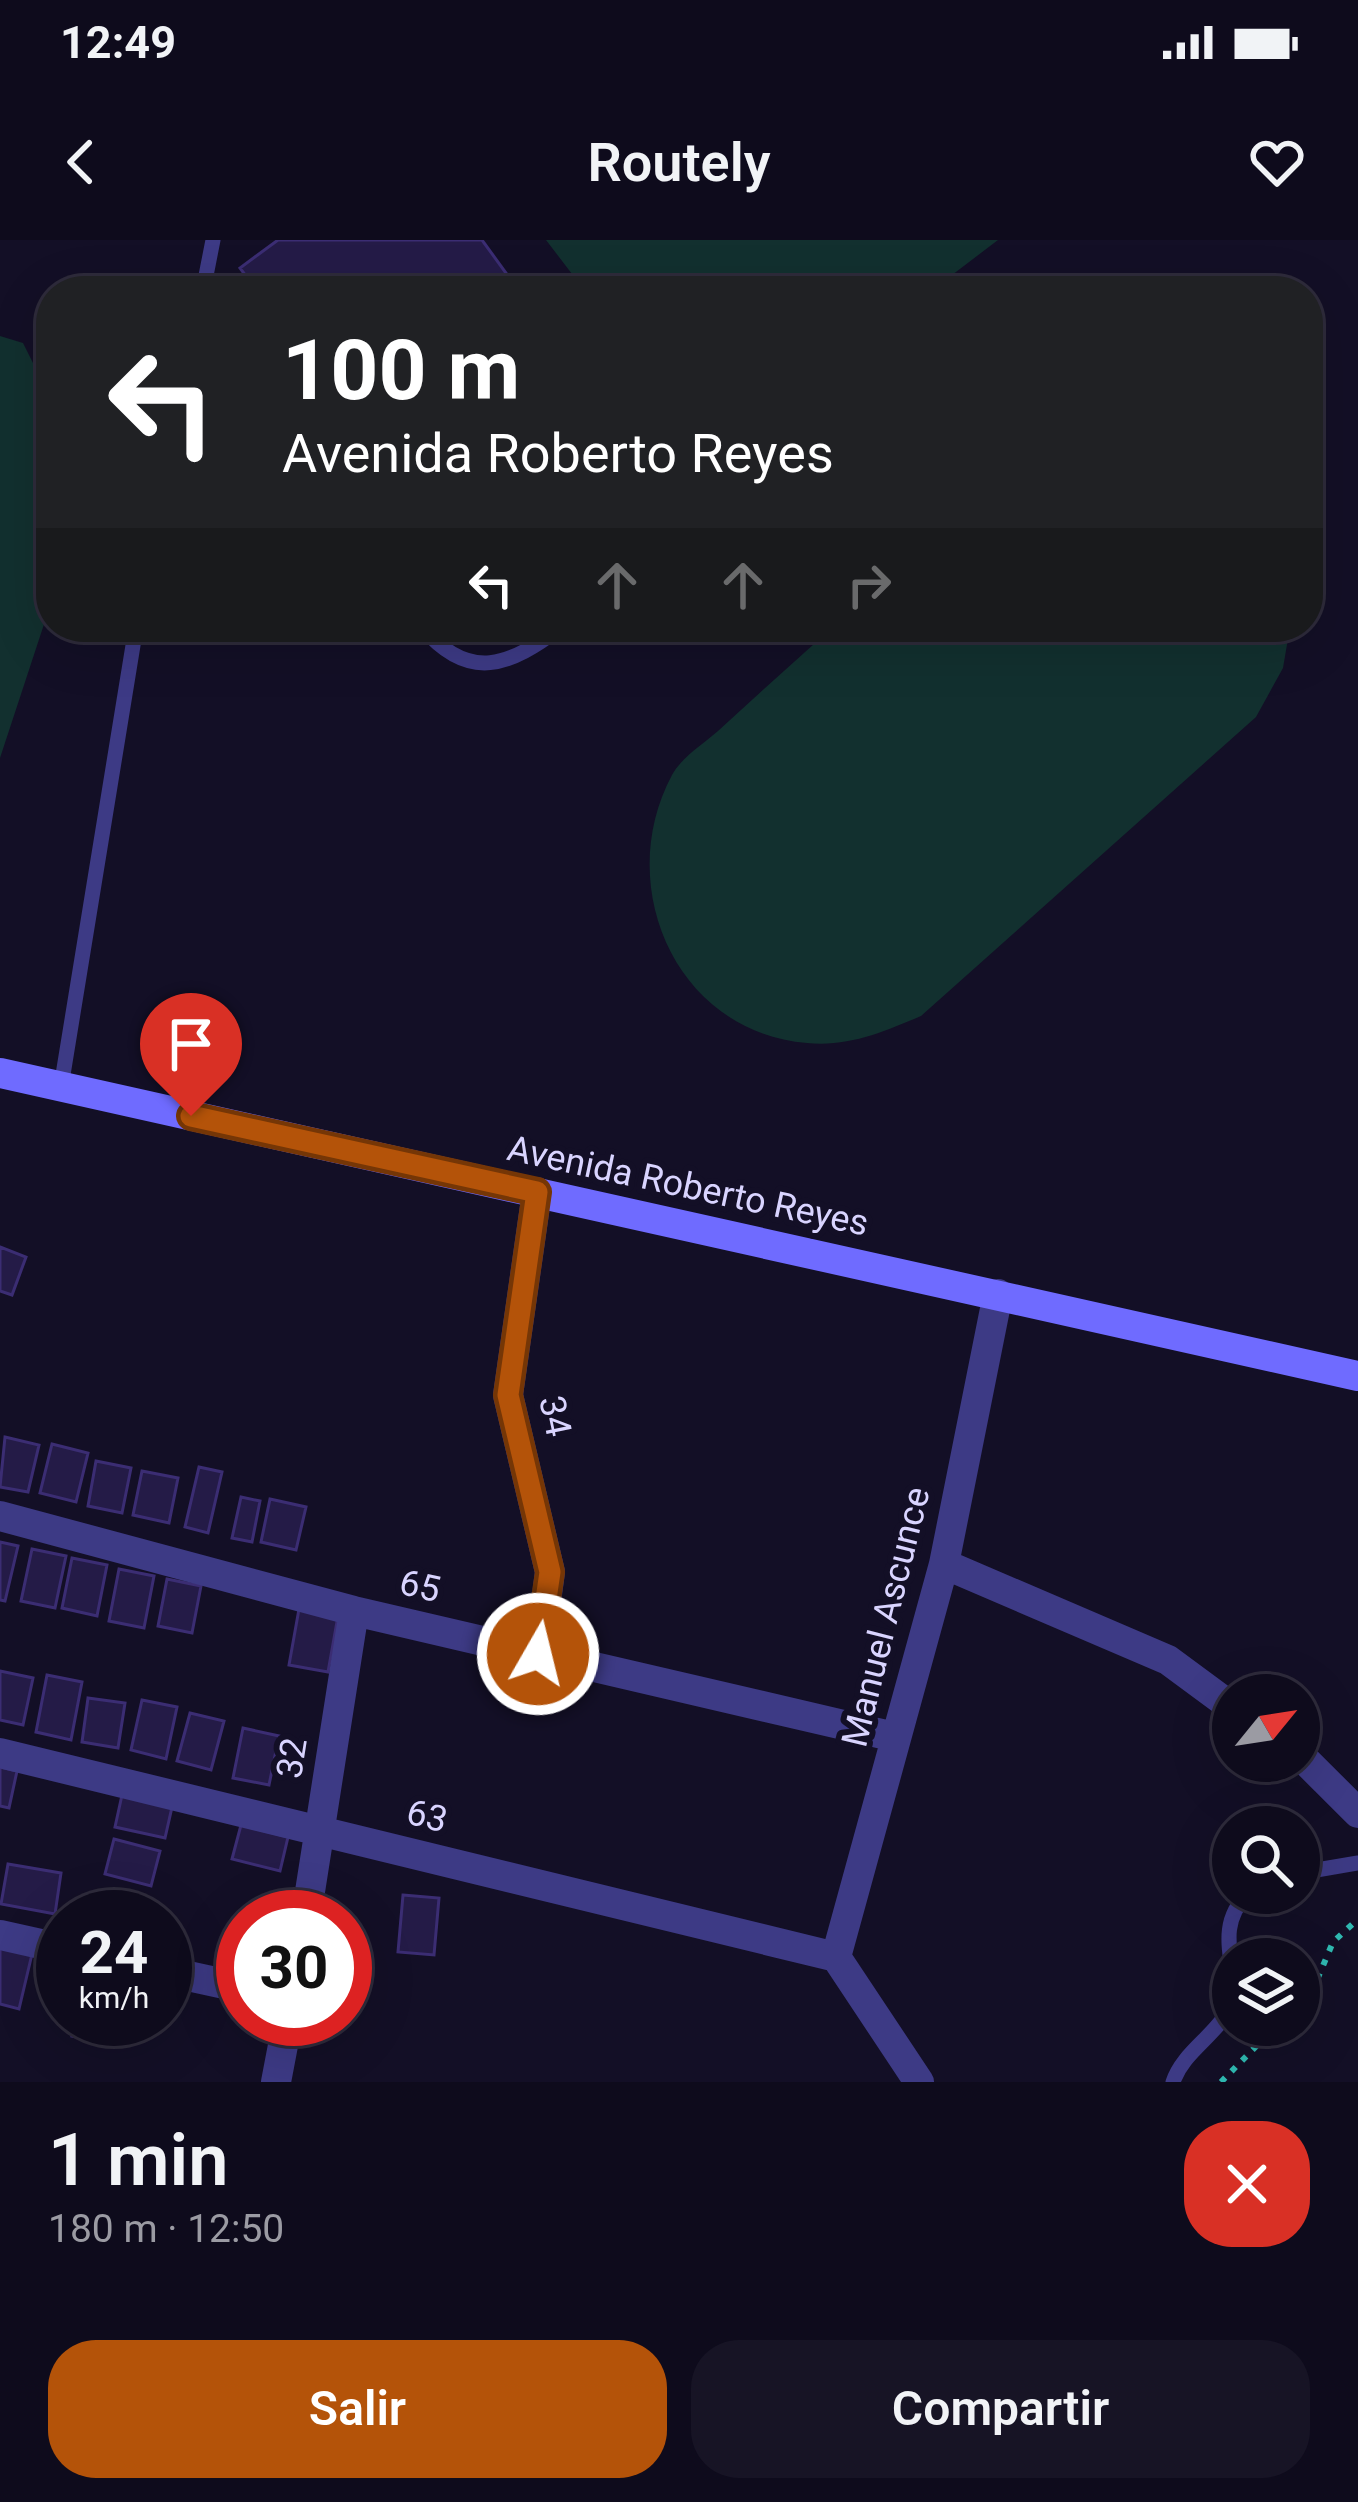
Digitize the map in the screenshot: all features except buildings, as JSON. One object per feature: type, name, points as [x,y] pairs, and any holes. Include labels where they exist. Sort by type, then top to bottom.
[{"type":"main road","name":"Avenida Roberto Reyes","points":[[0,1073],[1358,1376]]},
{"type":"street","name":"34","points":[[537,1192],[508,1395],[550,1572],[538,1654]]},
{"type":"street","name":"Manuel Ascunce","points":[[836,1957],[944,1564],[998,1294]]},
{"type":"street","name":"65","points":[[0,1516],[353,1611],[896,1738]]},
{"type":"street","points":[[944,1564],[1168,1660],[1212,1692]]},
{"type":"street","name":"32","points":[[310,1890],[353,1611]]},
{"type":"street","name":"63","points":[[0,1753],[836,1957]]},
{"type":"street","points":[[1320,1775],[1358,1813]]},
{"type":"street","points":[[0,1935],[36,1942]]},
{"type":"street","points":[[836,1957],[919,2082]]},
{"type":"street","points":[[276,2082],[283,2046]]},
{"type":"lane","points":[[205,276],[213,240]]},
{"type":"lane","points":[[62,1087],[134,642]]},
{"type":"lane","points":[[435,642],[443,652],[475,661],[503,662],[541,642]]},
{"type":"lane","points":[[1320,1869],[1358,1863]]},
{"type":"lane","points":[[1173,2082],[1191,2053],[1212,2036]]},
{"type":"path","points":[[1320,1973],[1333,1942],[1358,1919]]},
{"type":"path","points":[[1221,2082],[1256,2046]]},
{"type":"green space","points":[[546,240],[998,240],[951,276],[574,276]]},
{"type":"green space","points":[[0,336],[23,343],[36,369],[38,642],[0,758]]},
{"type":"green space","points":[[816,642],[1287,642],[1283,668],[1256,717],[921,1016],[852,1040],[807,1043],[761,1033],[722,1012],[691,982],[668,946],[654,905],[650,862],[655,818],[676,769]]},
{"type":"route","points":[[191,1116],[537,1192],[508,1395],[550,1572],[538,1654]]}]
